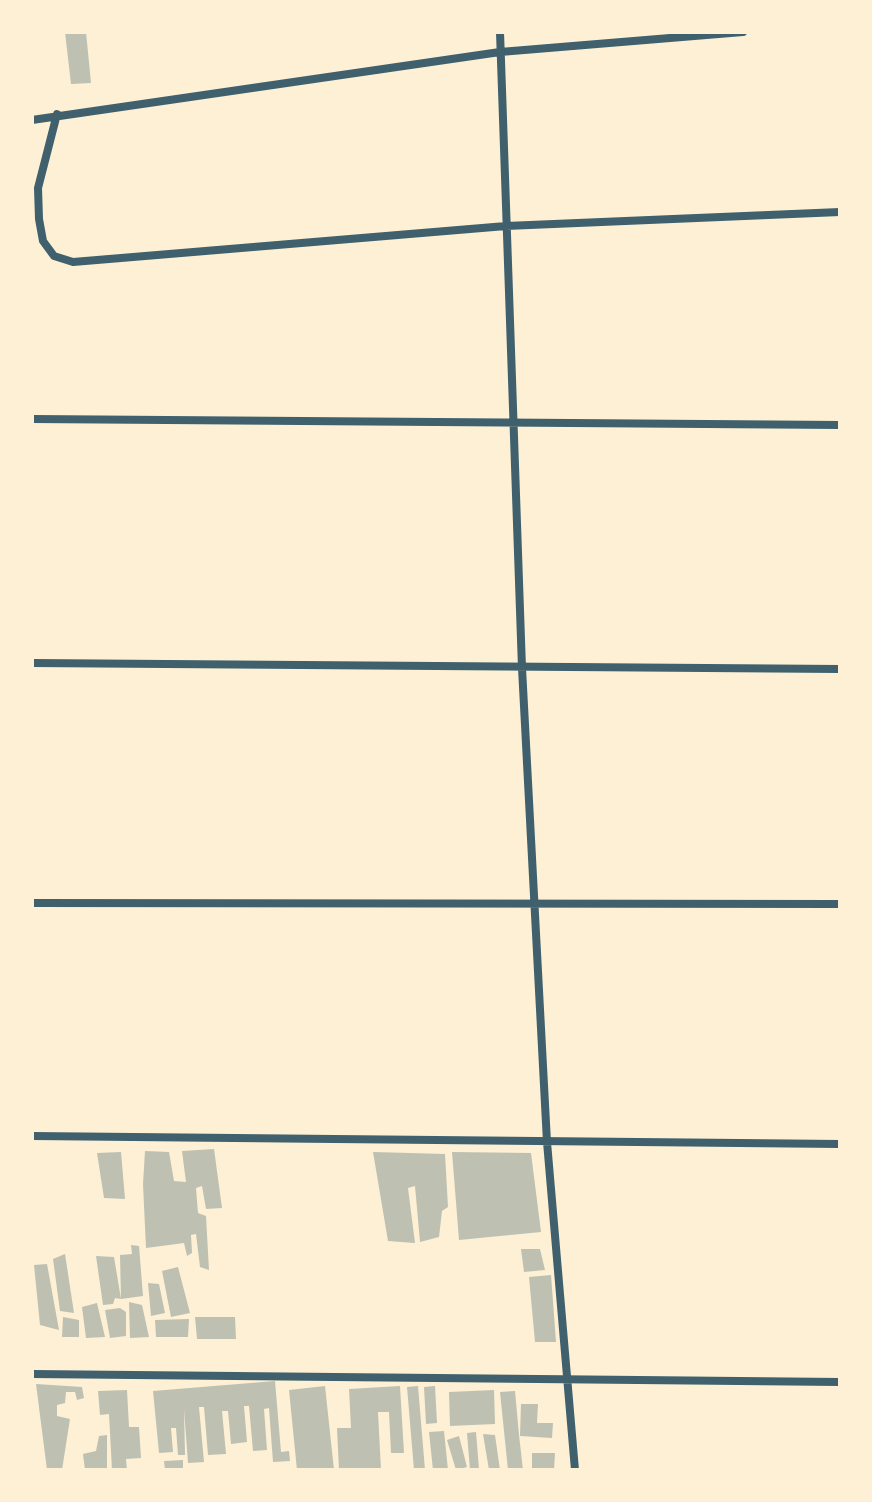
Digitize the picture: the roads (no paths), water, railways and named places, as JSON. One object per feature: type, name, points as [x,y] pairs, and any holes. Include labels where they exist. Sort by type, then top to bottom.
[{"type":"street","points":[[500,32],[522,668],[547,1142],[570,1379],[575,1470]]},
{"type":"street","points":[[32,120],[500,52],[743,32]]},
{"type":"street","points":[[57,114],[35,187],[43,241],[54,256],[73,262],[506,226],[840,212]]},
{"type":"street","points":[[32,419],[840,425]]},
{"type":"street","points":[[32,663],[840,669]]},
{"type":"street","points":[[32,903],[535,901],[840,904]]},
{"type":"street","points":[[32,1136],[840,1144]]},
{"type":"street","points":[[32,1374],[840,1382]]}]
